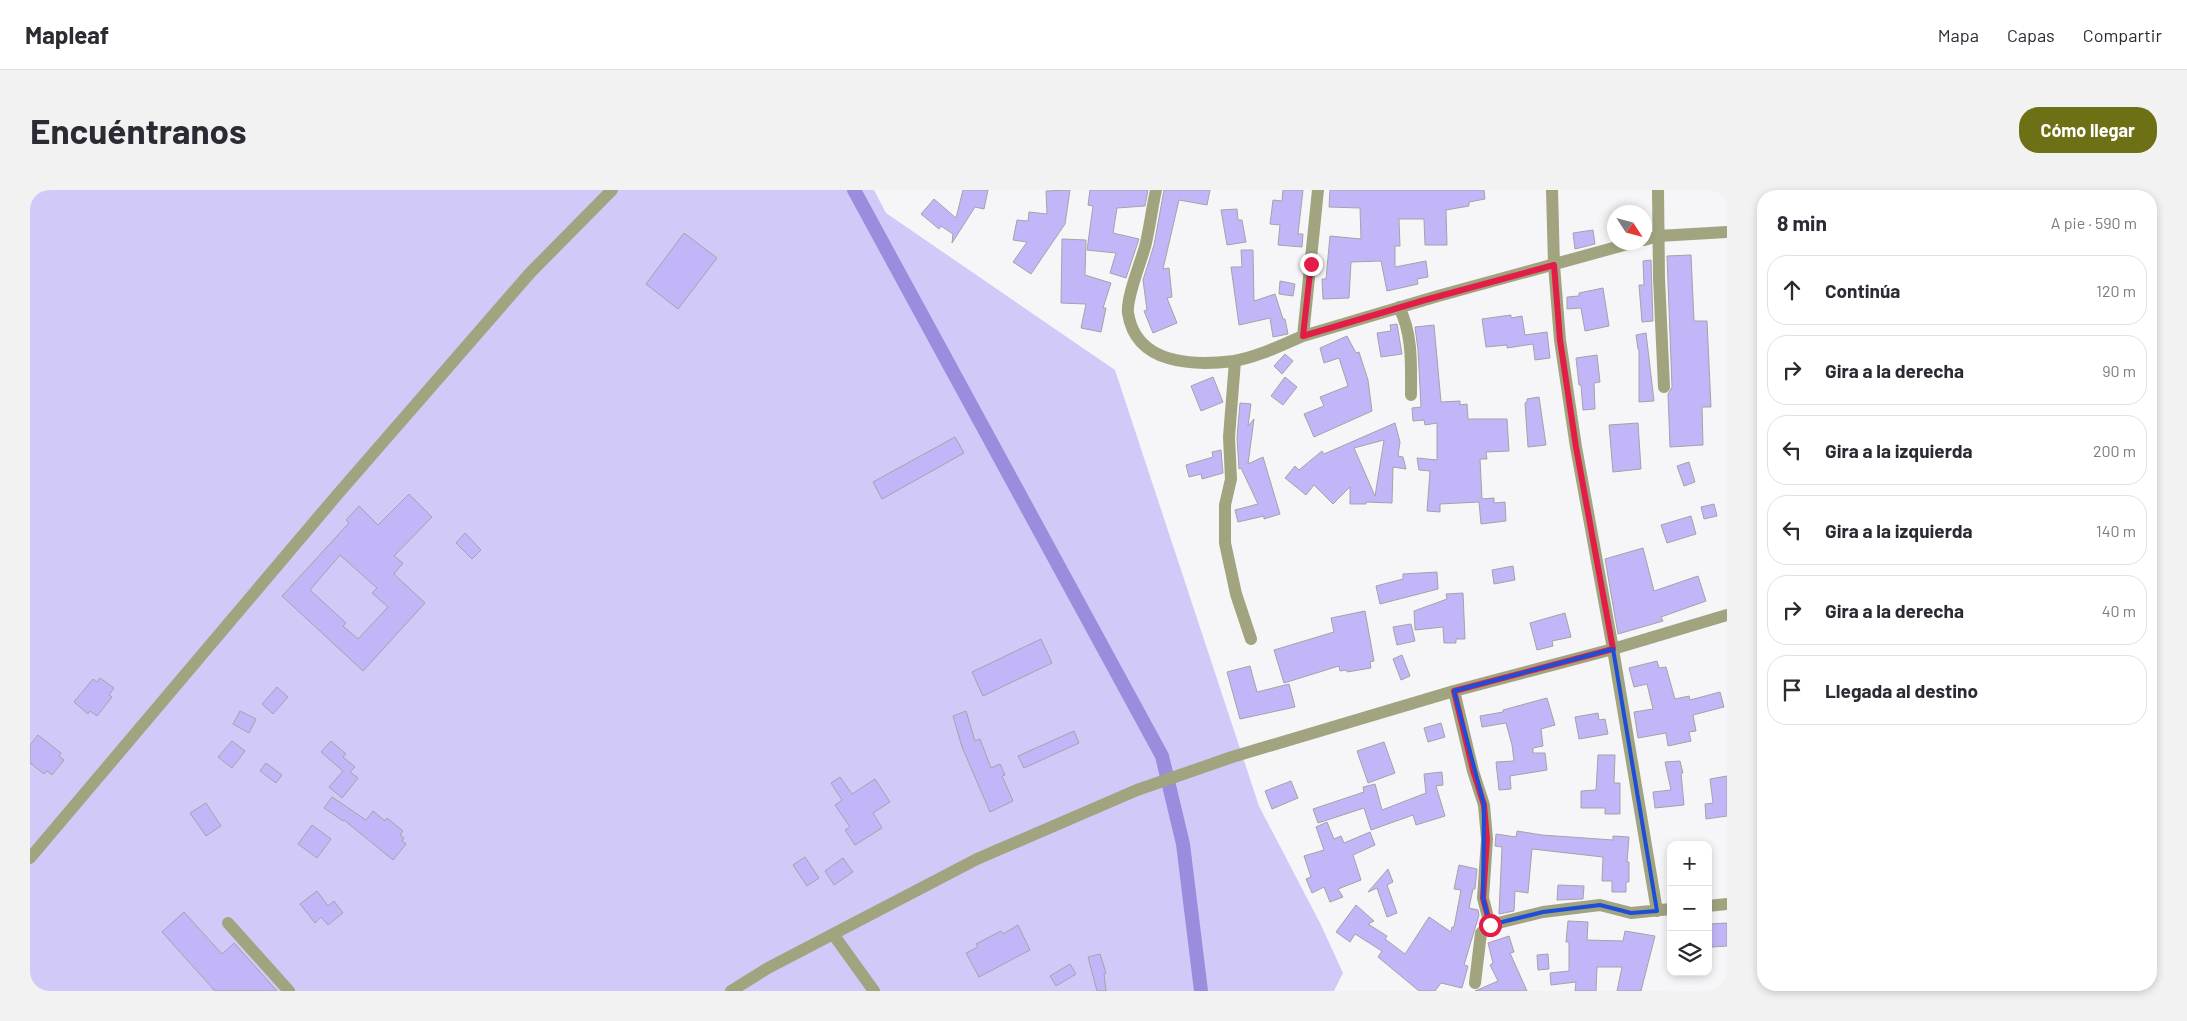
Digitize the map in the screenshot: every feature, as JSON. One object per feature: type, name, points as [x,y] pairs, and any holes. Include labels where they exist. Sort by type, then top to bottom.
[{"type":"street","points":[[30,858],[337,495],[523,281],[612,190]]},
{"type":"street","points":[[1156,190],[1146,242],[1128,312],[1135,333],[1144,344],[1162,357],[1182,363],[1235,360],[1260,354],[1303,336],[1399,307],[1607,250]]},
{"type":"street","points":[[1303,336],[1318,190]]},
{"type":"street","points":[[1552,190],[1554,265],[1560,340],[1576,447],[1613,649],[1657,911]]},
{"type":"street","points":[[1658,190],[1664,387]]},
{"type":"street","points":[[1652,238],[1727,232]]},
{"type":"street","points":[[1399,307],[1407,322],[1411,348],[1411,396]]},
{"type":"street","points":[[1235,360],[1229,437],[1231,479],[1225,505],[1225,543],[1236,594],[1251,639]]},
{"type":"street","points":[[732,991],[768,968],[977,859],[1137,790],[1232,757],[1454,691],[1613,649],[1727,615]]},
{"type":"street","points":[[1454,691],[1473,770],[1484,805],[1487,839],[1483,898],[1490,925]]},
{"type":"street","points":[[1712,906],[1727,904]]},
{"type":"street","points":[[1475,983],[1482,932],[1490,925],[1543,912],[1600,906],[1632,913],[1667,910]]},
{"type":"street","points":[[228,924],[289,991]]},
{"type":"street","points":[[833,934],[874,991]]},
{"type":"highlighted area","points":[[1613,649],[1657,911],[1631,913],[1600,905],[1543,912],[1490,925],[1483,898],[1484,805],[1454,691]]},
{"type":"shaded area","points":[[30,190],[874,190],[886,213],[1115,370],[1259,806],[1321,925],[1343,973],[1334,991],[30,991]]},
{"type":"building","points":[[963,190],[988,190],[984,209],[975,207],[952,243],[953,234],[941,226],[939,229],[921,214],[934,199],[956,218]]},
{"type":"building","points":[[1070,190],[1065,224],[1031,274],[1013,262],[1027,242],[1013,240],[1017,220],[1028,221],[1029,212],[1047,214],[1046,191]]},
{"type":"building","points":[[1090,190],[1148,190],[1145,206],[1117,208],[1113,233],[1139,239],[1126,278],[1110,273],[1116,253],[1087,250],[1093,206],[1088,205]]},
{"type":"building","points":[[1164,190],[1210,190],[1207,205],[1179,200],[1163,269],[1169,268],[1172,297],[1167,298],[1177,323],[1153,333],[1144,311],[1147,310],[1143,280],[1154,245]]},
{"type":"building","points":[[1283,190],[1303,190],[1298,234],[1303,234],[1302,247],[1278,245],[1280,225],[1270,224],[1273,200],[1282,201]]},
{"type":"building","points":[[1330,190],[1484,190],[1485,199],[1469,202],[1469,206],[1446,210],[1447,245],[1425,245],[1424,219],[1399,219],[1400,246],[1395,246],[1395,267],[1426,261],[1428,277],[1417,279],[1418,284],[1387,291],[1381,261],[1351,262],[1349,298],[1323,299],[1322,279],[1326,279],[1330,236],[1361,239],[1360,208],[1329,207]]},
{"type":"building","points":[[1237,209],[1238,220],[1242,220],[1246,242],[1227,245],[1221,210]]},
{"type":"building","points":[[1593,230],[1595,244],[1575,249],[1573,233]]},
{"type":"building","points":[[684,233],[717,258],[678,309],[646,284]]},
{"type":"building","points":[[1062,239],[1086,240],[1085,275],[1111,283],[1103,308],[1106,308],[1101,332],[1081,328],[1086,304],[1061,303]]},
{"type":"building","points":[[1241,250],[1253,250],[1254,301],[1275,294],[1283,319],[1285,319],[1288,334],[1273,337],[1270,318],[1239,325],[1231,267],[1242,267]]},
{"type":"building","points":[[1691,255],[1694,321],[1707,321],[1711,407],[1702,407],[1703,445],[1670,447],[1668,394],[1672,387],[1667,256]]},
{"type":"building","points":[[1651,260],[1653,321],[1642,322],[1639,285],[1644,285],[1643,261]]},
{"type":"building","points":[[1280,281],[1295,284],[1293,296],[1279,294]]},
{"type":"building","points":[[1603,288],[1609,326],[1585,331],[1581,308],[1567,309],[1567,297],[1579,296],[1579,293]]},
{"type":"building","points":[[1511,315],[1511,318],[1522,316],[1525,335],[1547,332],[1550,358],[1535,360],[1533,344],[1507,348],[1507,345],[1486,347],[1482,319]]},
{"type":"building","points":[[1397,324],[1402,354],[1381,357],[1377,333],[1391,331],[1390,325]]},
{"type":"building","points":[[1434,325],[1441,402],[1460,401],[1460,405],[1467,404],[1468,419],[1507,419],[1509,451],[1486,452],[1487,459],[1480,459],[1482,499],[1494,498],[1494,503],[1505,502],[1506,521],[1481,524],[1479,502],[1440,504],[1440,512],[1427,511],[1430,471],[1419,470],[1417,458],[1437,460],[1437,423],[1425,425],[1424,420],[1413,421],[1412,408],[1421,407],[1415,327]]},
{"type":"building","points":[[1646,333],[1654,401],[1639,402],[1639,349],[1636,335]]},
{"type":"building","points":[[1347,336],[1356,353],[1359,352],[1368,380],[1372,411],[1314,437],[1304,414],[1324,406],[1320,397],[1348,386],[1339,358],[1324,363],[1320,348]]},
{"type":"building","points":[[1285,354],[1293,361],[1282,374],[1274,366]]},
{"type":"building","points":[[1597,355],[1600,382],[1594,383],[1595,409],[1583,410],[1576,358]]},
{"type":"building","points":[[1213,377],[1223,402],[1201,411],[1191,386]]},
{"type":"building","points":[[1285,377],[1297,387],[1283,405],[1271,396]]},
{"type":"building","points":[[1539,397],[1546,445],[1528,447],[1525,403],[1527,399]]},
{"type":"building","points":[[1240,403],[1251,404],[1248,426],[1254,419],[1248,464],[1263,457],[1280,514],[1264,519],[1264,516],[1238,522],[1235,510],[1258,504],[1241,468],[1239,469],[1237,437]]},
{"type":"building","points":[[1395,423],[1400,442],[1398,456],[1403,457],[1406,469],[1393,467],[1392,503],[1366,502],[1366,504],[1350,504],[1350,487],[1333,504],[1314,485],[1306,495],[1285,478],[1295,466],[1299,470],[1322,451],[1324,454]],"holes":[[[1384,440],[1375,496],[1354,448]]]},
{"type":"building","points":[[1638,423],[1641,469],[1613,472],[1609,425]]},
{"type":"building","points":[[955,437],[964,453],[882,499],[873,482]]},
{"type":"building","points":[[1221,450],[1223,473],[1202,479],[1201,474],[1189,477],[1186,465],[1213,457],[1212,452]]},
{"type":"building","points":[[1689,462],[1695,482],[1684,486],[1677,466]]},
{"type":"building","points":[[409,494],[432,517],[394,556],[403,563],[394,574],[425,603],[363,671],[282,596],[349,523],[346,520],[359,506],[378,525]],"holes":[[[340,555],[377,588],[372,593],[388,607],[358,639],[343,626],[346,623],[310,590]]]},
{"type":"building","points":[[1714,504],[1717,516],[1704,519],[1701,507]]},
{"type":"building","points":[[1691,516],[1696,534],[1667,543],[1661,525]]},
{"type":"building","points":[[465,533],[481,550],[472,559],[456,543]]},
{"type":"building","points":[[1643,548],[1654,591],[1698,576],[1706,601],[1661,617],[1663,621],[1618,634],[1605,559]]},
{"type":"building","points":[[1513,566],[1515,580],[1494,584],[1492,570]]},
{"type":"building","points":[[1437,572],[1438,589],[1380,604],[1376,586],[1403,579],[1403,574]]},
{"type":"building","points":[[1463,593],[1465,639],[1456,639],[1456,643],[1444,643],[1443,627],[1415,630],[1414,611],[1447,599],[1446,594]]},
{"type":"building","points":[[1365,611],[1374,661],[1370,662],[1371,668],[1347,672],[1347,670],[1340,671],[1339,666],[1284,683],[1274,650],[1334,632],[1331,618]]},
{"type":"building","points":[[1565,613],[1571,637],[1552,641],[1553,646],[1537,650],[1530,623]]},
{"type":"building","points":[[1411,624],[1415,641],[1397,645],[1393,627]]},
{"type":"building","points":[[1041,639],[1052,663],[983,696],[972,672]]},
{"type":"building","points":[[1402,655],[1410,676],[1401,680],[1393,659]]},
{"type":"building","points":[[1657,661],[1659,668],[1666,667],[1675,699],[1689,696],[1690,700],[1720,692],[1724,707],[1693,715],[1696,731],[1689,732],[1691,741],[1668,746],[1666,733],[1638,738],[1634,712],[1653,709],[1647,684],[1634,687],[1629,668]]},
{"type":"building","points":[[1250,666],[1257,692],[1289,684],[1295,707],[1240,719],[1227,672]]},
{"type":"building","points":[[100,678],[114,688],[109,695],[112,697],[97,716],[90,711],[88,714],[74,702],[93,679],[97,682]]},
{"type":"building","points":[[277,687],[288,697],[273,714],[262,704]]},
{"type":"building","points":[[1547,698],[1555,725],[1541,729],[1543,746],[1533,748],[1533,753],[1545,753],[1547,770],[1510,776],[1511,789],[1499,790],[1496,762],[1514,761],[1512,745],[1506,723],[1482,727],[1480,716],[1503,712],[1503,710]]},
{"type":"building","points":[[240,711],[256,719],[249,733],[233,724]]},
{"type":"building","points":[[966,711],[975,741],[980,739],[991,768],[1000,764],[1005,775],[1002,776],[1013,801],[990,812],[962,747],[953,716]]},
{"type":"building","points":[[1598,713],[1599,720],[1605,719],[1608,734],[1579,739],[1575,717]]},
{"type":"building","points":[[1441,723],[1445,737],[1428,742],[1424,728]]},
{"type":"building","points":[[1074,731],[1079,743],[1024,768],[1018,756]]},
{"type":"building","points":[[38,735],[61,753],[59,756],[64,760],[52,775],[47,771],[44,774],[30,763],[30,745]]},
{"type":"building","points":[[232,741],[245,751],[232,768],[218,757]]},
{"type":"building","points":[[331,741],[346,754],[343,757],[355,767],[350,772],[358,778],[342,798],[329,787],[343,771],[321,752]]},
{"type":"building","points":[[1384,742],[1395,773],[1368,783],[1357,751]]},
{"type":"building","points":[[1598,755],[1615,755],[1614,783],[1620,783],[1620,814],[1605,814],[1605,808],[1581,808],[1581,791],[1596,790]]},
{"type":"building","points":[[1680,761],[1683,773],[1681,773],[1684,805],[1655,808],[1653,792],[1671,790],[1665,762]]},
{"type":"building","points":[[266,763],[282,775],[276,783],[260,771]]},
{"type":"building","points":[[1442,772],[1443,785],[1436,786],[1445,816],[1416,825],[1413,815],[1371,830],[1364,808],[1318,823],[1313,809],[1364,792],[1363,787],[1375,784],[1382,810],[1426,793],[1424,774]]},
{"type":"building","points":[[1727,776],[1727,816],[1706,819],[1705,804],[1713,803],[1710,779]]},
{"type":"building","points":[[840,777],[852,794],[875,779],[890,802],[873,813],[882,828],[855,845],[845,830],[850,827],[835,805],[842,800],[831,783]]},
{"type":"building","points":[[1291,781],[1298,798],[1272,809],[1265,791]]},
{"type":"building","points":[[332,797],[366,820],[373,811],[385,821],[387,818],[403,831],[400,835],[404,838],[402,841],[406,844],[393,860],[344,820],[324,808]]},
{"type":"building","points":[[206,803],[221,826],[206,836],[190,813]]},
{"type":"building","points":[[1327,822],[1334,839],[1341,836],[1344,843],[1370,832],[1375,845],[1353,855],[1361,880],[1338,889],[1343,897],[1330,902],[1324,887],[1312,893],[1306,879],[1311,877],[1304,856],[1324,850],[1316,827]]},
{"type":"building","points":[[312,825],[331,839],[317,858],[298,844]]},
{"type":"building","points":[[1517,831],[1542,835],[1613,840],[1613,836],[1629,837],[1627,862],[1629,862],[1629,882],[1626,882],[1626,892],[1612,892],[1612,881],[1602,881],[1603,857],[1532,849],[1528,893],[1515,891],[1514,911],[1499,914],[1502,847],[1495,846],[1496,834],[1516,837]]},
{"type":"building","points":[[805,857],[819,878],[807,886],[793,865]]},
{"type":"building","points":[[843,858],[853,872],[834,885],[825,871]]},
{"type":"building","points":[[1459,865],[1477,869],[1475,889],[1473,889],[1469,908],[1478,910],[1479,915],[1464,965],[1468,966],[1462,988],[1441,983],[1435,991],[1419,991],[1378,957],[1382,951],[1355,934],[1350,942],[1336,932],[1356,905],[1374,921],[1368,924],[1387,936],[1385,939],[1405,954],[1429,917],[1451,932],[1452,927],[1454,927],[1461,890],[1454,889]]},
{"type":"building","points":[[1388,869],[1393,882],[1387,885],[1397,913],[1387,917],[1377,888],[1368,892]]},
{"type":"building","points":[[1558,885],[1584,886],[1583,899],[1557,900]]},
{"type":"building","points":[[317,891],[328,906],[334,901],[343,913],[328,925],[321,917],[315,923],[300,904]]},
{"type":"building","points":[[184,912],[222,954],[234,943],[277,991],[215,991],[162,932]]},
{"type":"building","points":[[1568,921],[1588,922],[1587,940],[1623,941],[1625,931],[1655,936],[1641,991],[1617,991],[1622,967],[1597,967],[1596,991],[1575,991],[1576,982],[1551,985],[1550,973],[1569,971],[1569,942],[1566,942]]},
{"type":"building","points":[[1727,923],[1727,946],[1712,947],[1712,924]]},
{"type":"building","points":[[1018,925],[1030,950],[979,977],[966,953],[978,947],[976,944],[1001,931],[1003,934]]},
{"type":"building","points":[[1509,936],[1514,952],[1510,953],[1527,991],[1475,991],[1498,981],[1490,965],[1493,963],[1488,943]]},
{"type":"building","points":[[1100,954],[1106,973],[1104,974],[1106,991],[1097,991],[1088,957]]},
{"type":"building","points":[[1548,954],[1549,969],[1538,970],[1537,955]]},
{"type":"building","points":[[1070,964],[1076,974],[1056,986],[1050,976]]},
{"type":"waterway","points":[[854,190],[1162,756],[1183,844],[1201,991]]},
{"type":"route","points":[[1311,264],[1303,336],[1554,265],[1560,340],[1576,447],[1613,649],[1454,691],[1473,770],[1484,805],[1487,839],[1483,898],[1490,925]]}]
